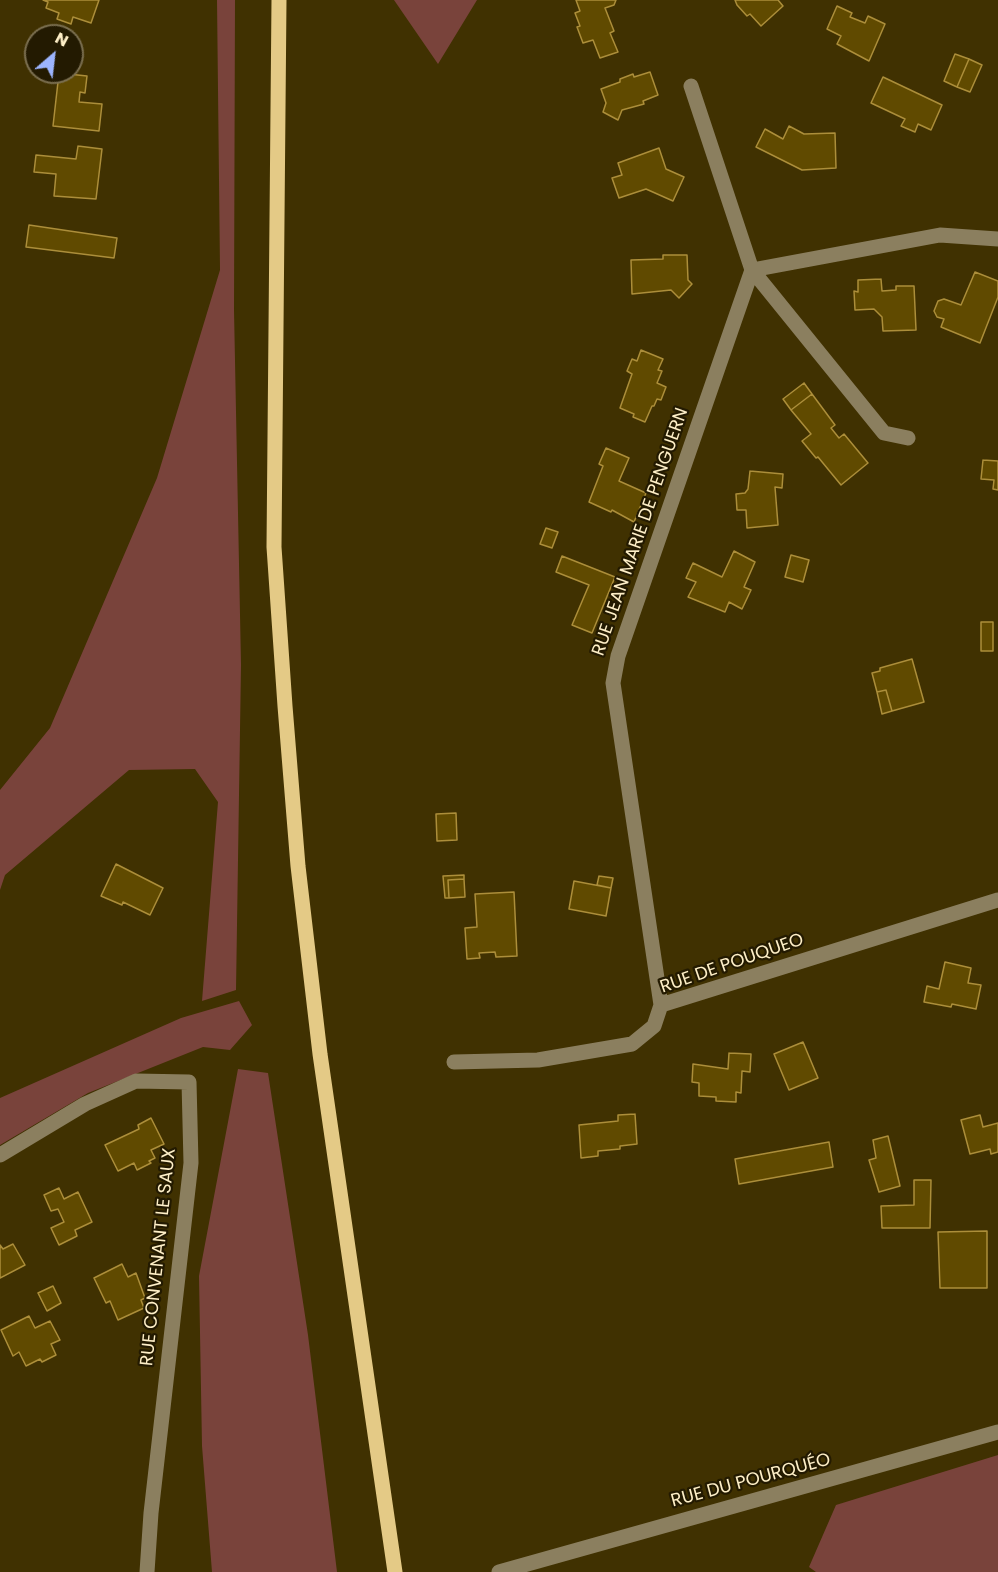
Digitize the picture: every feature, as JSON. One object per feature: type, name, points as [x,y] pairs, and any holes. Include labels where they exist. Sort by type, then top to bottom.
[{"type":"main road","points":[[279,0],[274,547],[284,695],[298,866],[320,1054],[395,1572]]},
{"type":"street","points":[[692,86],[752,270],[884,433],[908,438]]},
{"type":"street","points":[[752,270],[940,235],[998,239]]},
{"type":"street","name":"RUE JEAN MARIE DE PENGUERN","points":[[661,1005],[613,683],[618,656],[752,270]]},
{"type":"street","name":"RUE DE POUQUEO","points":[[454,1062],[538,1060],[632,1044],[654,1026],[661,1005],[998,900]]},
{"type":"street","name":"RUE CONVENANT LE SAUX","points":[[0,1155],[85,1104],[136,1082],[189,1082],[190,1163],[151,1513],[147,1572]]},
{"type":"street","name":"RUE DU POURQUÉO","points":[[507,1570],[998,1432]]},
{"type":"shaded area","points":[[217,0],[235,0],[234,310],[241,665],[236,990],[202,1001],[218,802],[195,769],[129,770],[5,875],[0,890],[0,790],[50,728],[157,478],[220,270]]},
{"type":"shaded area","points":[[394,0],[477,0],[438,64]]},
{"type":"shaded area","points":[[239,1001],[252,1025],[230,1050],[203,1047],[88,1093],[0,1145],[0,1098],[181,1018]]},
{"type":"shaded area","points":[[238,1069],[268,1073],[308,1335],[337,1572],[212,1572],[202,1446],[199,1276]]},
{"type":"shaded area","points":[[998,1455],[998,1572],[816,1572],[809,1567],[836,1505]]},
{"type":"building","points":[[43,0],[99,0],[91,23],[73,17],[71,24],[57,19],[59,13],[46,8],[48,2]]},
{"type":"building","points":[[576,0],[616,0],[614,5],[605,8],[614,31],[610,33],[618,52],[600,58],[593,40],[583,43],[577,27],[580,26],[575,13],[580,11]]},
{"type":"building","points":[[735,0],[778,0],[783,6],[761,26],[750,14],[747,16]]},
{"type":"building","points":[[837,6],[852,13],[850,17],[865,23],[868,16],[885,24],[869,61],[837,44],[841,36],[827,29]]},
{"type":"building","points":[[955,54],[969,59],[957,87],[944,81]]},
{"type":"building","points":[[969,59],[982,65],[970,92],[957,87]]},
{"type":"building","points":[[650,72],[658,95],[643,101],[644,104],[622,110],[618,120],[603,112],[606,103],[601,89],[633,74],[634,77]]},
{"type":"building","points":[[84,76],[87,76],[85,93],[80,92],[79,102],[102,104],[99,131],[53,126],[58,84],[84,84]]},
{"type":"building","points":[[883,77],[942,105],[931,130],[918,124],[915,132],[901,126],[905,119],[871,103]]},
{"type":"building","points":[[789,126],[804,134],[835,133],[836,168],[802,170],[756,147],[765,129],[783,139]]},
{"type":"building","points":[[78,146],[102,149],[96,199],[54,196],[56,174],[34,172],[36,155],[76,159]]},
{"type":"building","points":[[659,148],[666,169],[684,177],[673,201],[646,189],[619,198],[612,178],[622,175],[618,163]]},
{"type":"building","points":[[29,225],[117,238],[114,258],[26,247]]},
{"type":"building","points":[[663,255],[687,255],[688,280],[692,284],[679,298],[671,290],[632,294],[631,260],[663,259]]},
{"type":"building","points":[[975,272],[998,281],[998,297],[980,343],[941,327],[944,319],[937,317],[934,311],[938,301],[944,299],[961,305]]},
{"type":"building","points":[[881,279],[882,291],[896,290],[896,286],[914,286],[916,330],[883,331],[882,317],[874,309],[855,310],[854,291],[858,292],[858,280]]},
{"type":"building","points":[[641,350],[663,359],[658,370],[662,371],[657,383],[666,387],[661,400],[657,399],[645,422],[620,408],[632,374],[627,371],[632,359],[637,361]]},
{"type":"building","points":[[804,383],[812,394],[791,410],[783,399]]},
{"type":"building","points":[[812,394],[835,425],[831,428],[839,438],[844,434],[868,463],[841,485],[802,441],[811,434],[791,410]]},
{"type":"building","points":[[606,448],[629,458],[619,481],[646,493],[634,522],[612,510],[611,512],[589,502],[603,466],[599,464]]},
{"type":"building","points":[[983,460],[998,461],[998,490],[993,489],[994,480],[981,479]]},
{"type":"building","points":[[750,471],[783,474],[782,488],[775,487],[778,525],[747,528],[746,510],[737,510],[736,494],[745,493],[748,489]]},
{"type":"building","points":[[546,528],[558,532],[552,548],[540,544]]},
{"type":"building","points":[[734,551],[755,562],[744,587],[751,590],[742,609],[729,602],[725,612],[688,597],[696,582],[686,578],[693,563],[722,577]]},
{"type":"building","points":[[791,555],[809,560],[803,582],[785,577]]},
{"type":"building","points":[[562,556],[615,577],[592,633],[572,625],[589,585],[556,572]]},
{"type":"building","points":[[981,622],[993,622],[993,651],[981,651]]},
{"type":"building","points":[[912,659],[924,702],[892,711],[886,690],[877,692],[872,673],[880,671],[880,668]]},
{"type":"building","points":[[886,690],[892,711],[882,714],[877,692]]},
{"type":"building","points":[[456,813],[457,840],[437,841],[436,814]]},
{"type":"building","points":[[116,864],[163,888],[150,915],[123,902],[122,905],[101,896]]},
{"type":"building","points":[[464,875],[464,879],[448,880],[449,898],[445,898],[443,876]]},
{"type":"building","points":[[599,876],[613,878],[611,888],[597,885]]},
{"type":"building","points":[[464,879],[465,897],[449,898],[448,880]]},
{"type":"building","points":[[574,881],[611,888],[606,916],[569,909]]},
{"type":"building","points":[[514,892],[517,956],[496,957],[495,952],[479,953],[480,958],[467,959],[465,928],[477,927],[475,894]]},
{"type":"building","points":[[945,962],[971,968],[968,983],[981,985],[976,1009],[924,1002],[927,986],[939,989]]},
{"type":"building","points":[[803,1042],[818,1078],[789,1090],[774,1054]]},
{"type":"building","points":[[729,1053],[751,1054],[750,1072],[742,1071],[741,1093],[736,1092],[736,1102],[716,1101],[716,1097],[699,1096],[699,1083],[692,1082],[693,1064],[728,1069]]},
{"type":"building","points":[[635,1114],[637,1144],[620,1146],[620,1149],[598,1151],[598,1156],[581,1158],[579,1125],[618,1121],[618,1115]]},
{"type":"building","points":[[980,1115],[983,1127],[998,1123],[998,1152],[991,1154],[990,1149],[970,1154],[961,1120]]},
{"type":"building","points":[[151,1118],[164,1144],[151,1150],[155,1158],[149,1161],[151,1163],[137,1170],[134,1163],[118,1171],[105,1145],[139,1129],[138,1125]]},
{"type":"building","points":[[888,1136],[900,1186],[879,1192],[869,1160],[876,1158],[873,1140]]},
{"type":"building","points":[[829,1142],[833,1167],[739,1184],[735,1159]]},
{"type":"building","points":[[914,1180],[931,1180],[930,1228],[882,1228],[881,1206],[914,1205]]},
{"type":"building","points":[[59,1188],[64,1199],[78,1192],[92,1222],[75,1230],[77,1236],[59,1245],[51,1228],[64,1222],[58,1209],[51,1211],[44,1195]]},
{"type":"building","points":[[987,1231],[987,1288],[940,1288],[938,1232]]},
{"type":"building","points":[[13,1244],[25,1265],[0,1278],[0,1245],[3,1249]]},
{"type":"building","points":[[122,1264],[128,1277],[136,1273],[145,1298],[141,1300],[144,1308],[118,1320],[110,1301],[106,1303],[94,1278]]},
{"type":"building","points":[[53,1286],[61,1303],[47,1311],[38,1293]]},
{"type":"building","points":[[29,1316],[35,1328],[50,1321],[60,1340],[51,1344],[56,1355],[26,1366],[19,1352],[13,1356],[1,1330]]}]
